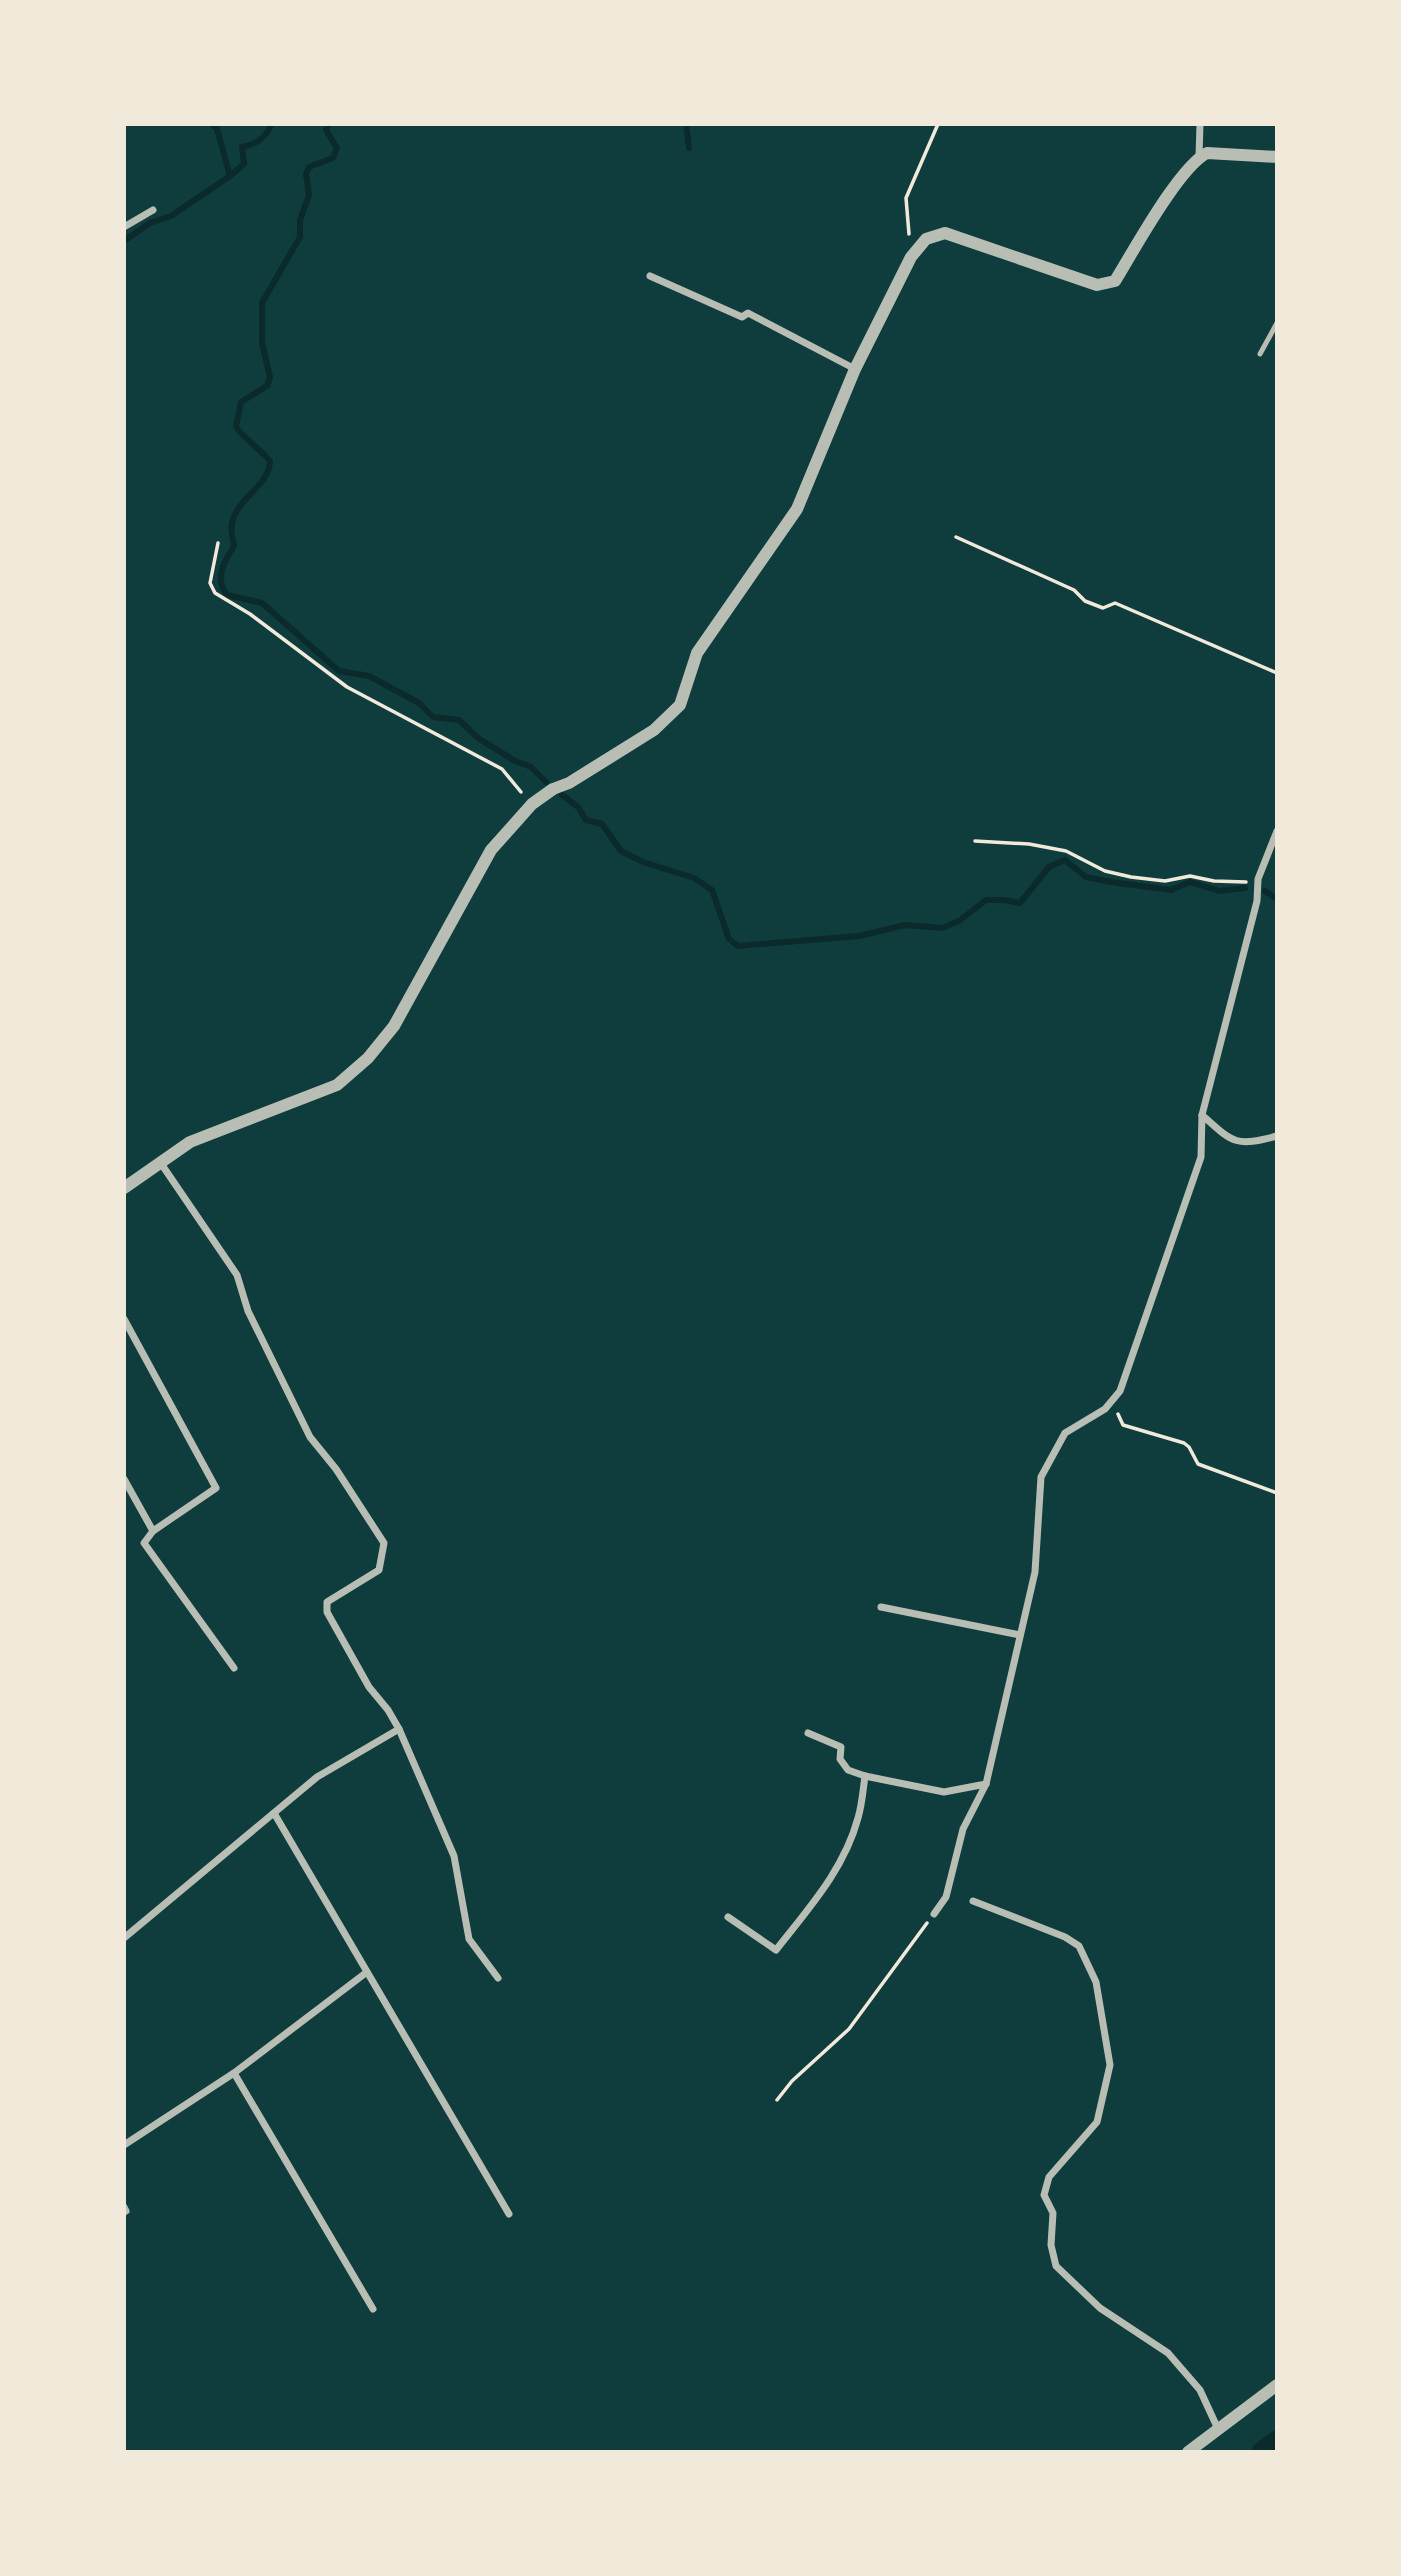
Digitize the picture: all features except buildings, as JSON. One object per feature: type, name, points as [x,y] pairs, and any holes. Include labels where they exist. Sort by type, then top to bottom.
[{"type":"street","points":[[1199,157],[1200,124]]},
{"type":"street","points":[[124,1188],[190,1142],[337,1085],[368,1058],[394,1026],[491,850],[532,804],[654,730],[680,705],[697,653],[797,509],[855,369],[911,257],[926,239],[945,233],[1097,285],[1115,281],[1171,190],[1199,157],[1207,153],[1277,157]]},
{"type":"street","points":[[124,228],[153,210]]},
{"type":"street","points":[[650,276],[742,317],[748,313],[855,369]]},
{"type":"street","points":[[934,1914],[946,1897],[963,1829],[986,1784],[1035,1572],[1041,1477],[1065,1433],[1105,1409],[1120,1391],[1201,1157],[1202,1115],[1257,901],[1258,879],[1277,831]]},
{"type":"street","points":[[1202,1115],[1227,1137],[1248,1143],[1277,1136]]},
{"type":"street","points":[[160,1162],[237,1275],[248,1311],[310,1437],[336,1469],[383,1543],[379,1570],[327,1602],[327,1612],[369,1687],[399,1729],[454,1856],[469,1939],[498,1978]]},
{"type":"street","points":[[124,1319],[216,1488],[153,1531],[144,1543],[234,1668]]},
{"type":"street","points":[[124,1479],[153,1531]]},
{"type":"street","points":[[881,1607],[1020,1636]]},
{"type":"street","points":[[124,1938],[317,1777],[399,1729]]},
{"type":"street","points":[[808,1733],[841,1747],[840,1759],[848,1770],[865,1776],[944,1792],[986,1784]]},
{"type":"street","points":[[728,1917],[776,1950],[828,1885],[844,1856],[859,1818],[865,1776]]},
{"type":"street","points":[[274,1813],[509,2214]]},
{"type":"street","points":[[974,1901],[1065,1937],[1079,1946],[1096,1982],[1110,2065],[1097,2122],[1049,2177],[1044,2195],[1053,2213],[1051,2245],[1056,2266],[1100,2308],[1168,2353],[1200,2390],[1218,2429]]},
{"type":"street","points":[[124,2146],[234,2073],[367,1972]]},
{"type":"street","points":[[234,2073],[373,2309]]},
{"type":"street","points":[[1188,2452],[1277,2385]]},
{"type":"lane","points":[[1260,354],[1277,323]]},
{"type":"path","points":[[911,257],[906,198],[938,124]]},
{"type":"path","points":[[956,537],[1074,590],[1085,601],[1103,608],[1115,603],[1277,673]]},
{"type":"path","points":[[218,543],[210,583],[215,593],[250,614],[347,687],[502,769],[532,804]]},
{"type":"path","points":[[975,841],[1030,844],[1066,851],[1105,871],[1131,877],[1165,881],[1190,876],[1239,883],[1258,879]]},
{"type":"path","points":[[1120,1391],[1117,1410],[1123,1425],[1184,1443],[1198,1464],[1277,1493]]},
{"type":"path","points":[[777,2100],[792,2081],[849,2029],[934,1914]]},
{"type":"waterway","points":[[212,124],[217,129],[230,176]]},
{"type":"waterway","points":[[124,241],[150,223],[171,216],[230,176],[244,164],[242,147],[260,140],[272,124]]},
{"type":"waterway","points":[[329,124],[326,130],[337,148],[333,158],[309,167],[306,174],[309,195],[300,220],[300,237],[262,303],[262,343],[270,377],[267,386],[241,402],[236,427],[270,461],[264,478],[235,514],[231,529],[234,546],[222,570],[223,589],[227,595],[262,603],[339,671],[369,676],[419,703],[433,717],[459,720],[478,738],[515,761],[531,767],[546,782]]},
{"type":"waterway","points":[[686,124],[689,148]]},
{"type":"waterway","points":[[562,795],[578,807],[586,820],[602,824],[621,851],[643,862],[694,878],[712,890],[729,939],[738,946],[859,936],[905,925],[942,928],[959,921],[986,900],[1020,903],[1049,867],[1065,860],[1086,877],[1111,882],[1171,890],[1190,882],[1220,891],[1245,888]]},
{"type":"waterway","points":[[1265,891],[1277,899]]},
{"type":"waterway","points":[[1262,2452],[1277,2441]]}]
